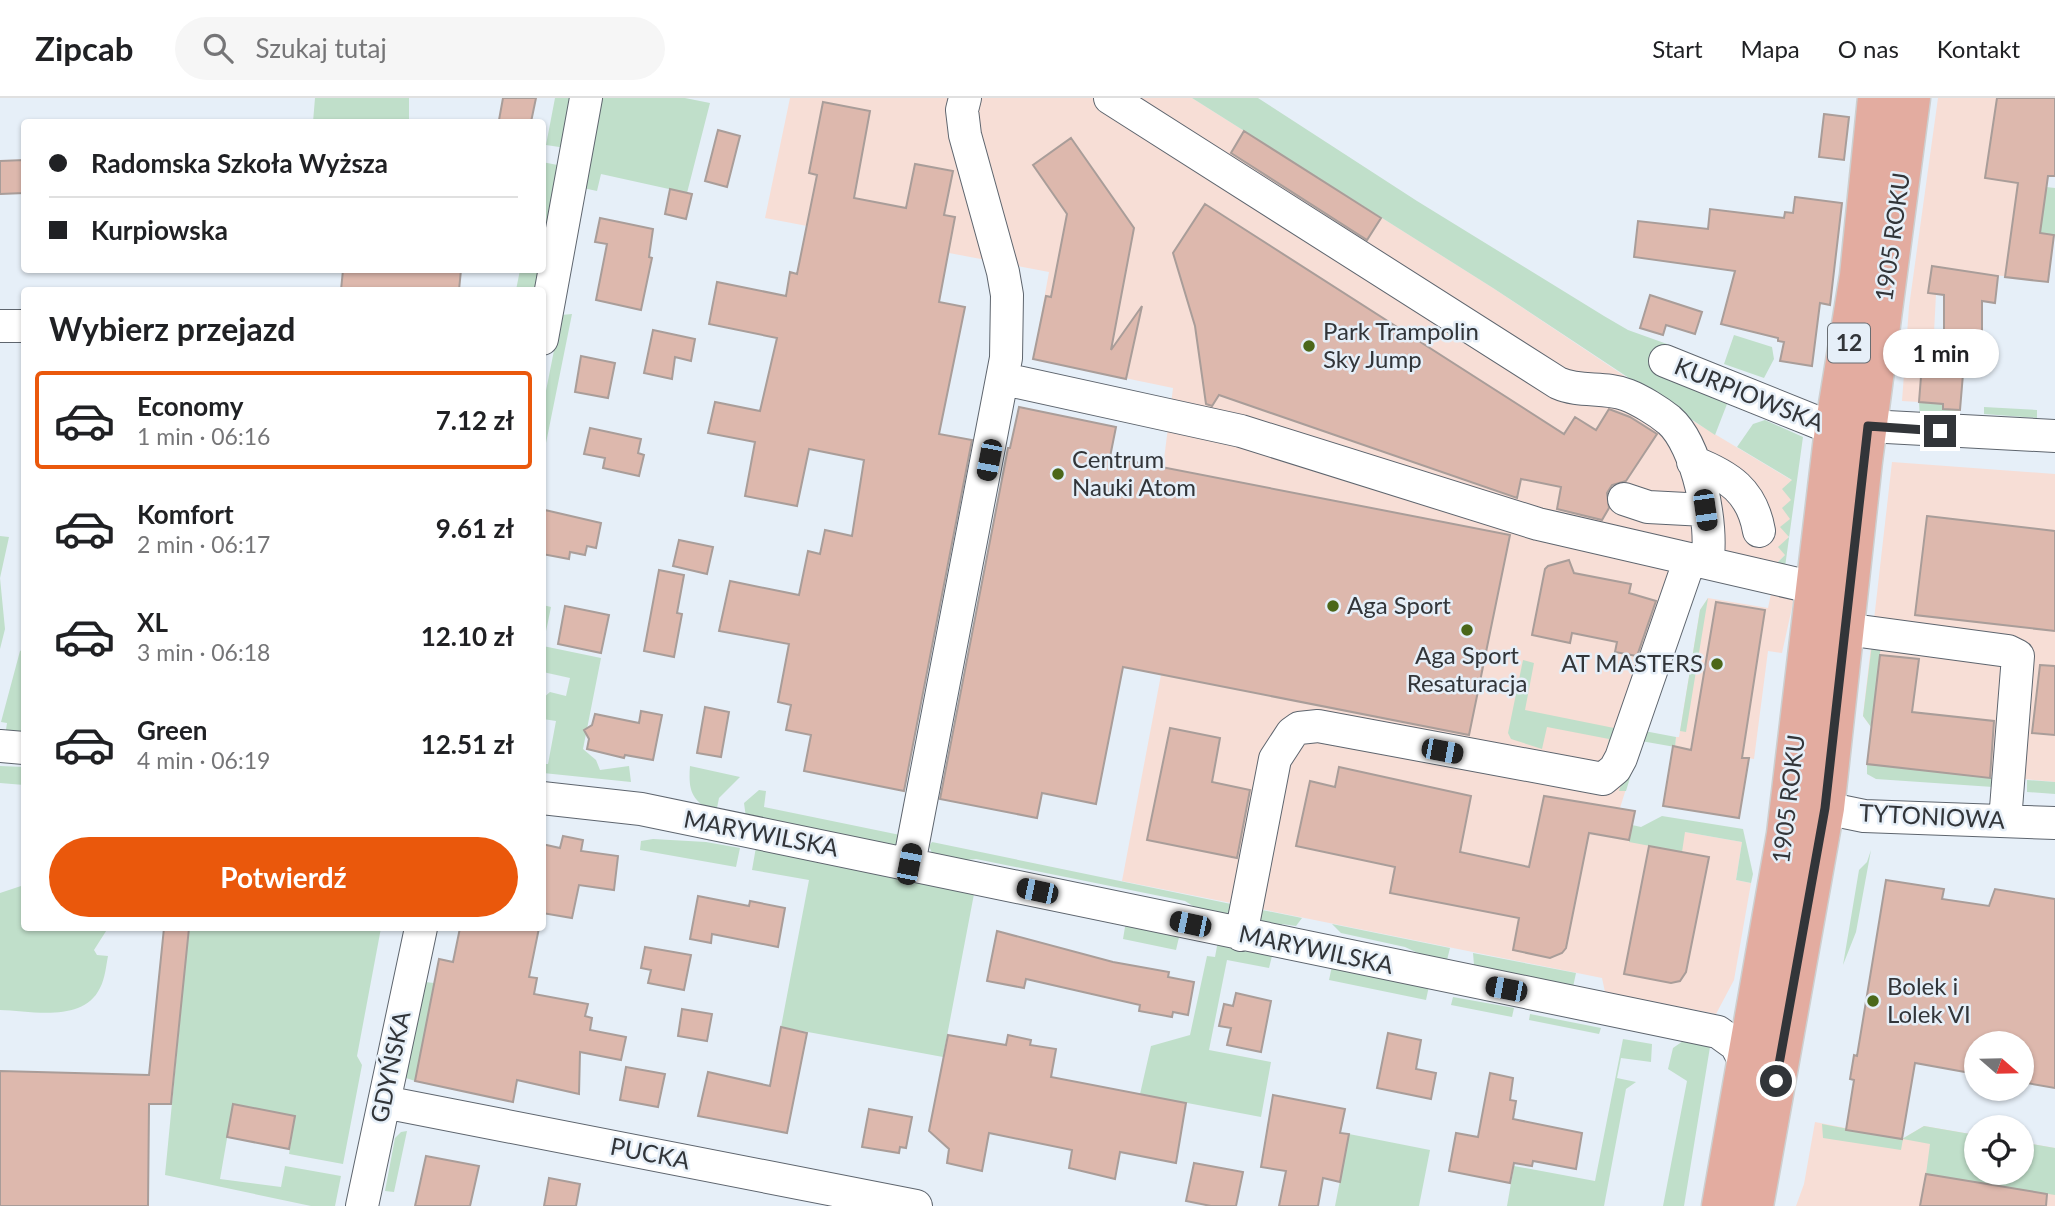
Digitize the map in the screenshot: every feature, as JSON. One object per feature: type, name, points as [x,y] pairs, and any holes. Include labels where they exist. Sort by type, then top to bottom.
[{"type":"main road","name":"1905 ROKU","points":[[1754,1206],[1825,808],[1843,641],[1859,276],[1877,98]]},
{"type":"main road","name":"1905 ROKU","points":[[1721,1206],[1786,834],[1815,587],[1851,428],[1911,98]]},
{"type":"street","points":[[546,317],[586,98]]},
{"type":"street","points":[[909,864],[1004,379],[1007,295],[965,135],[962,110],[965,98]]},
{"type":"street","points":[[1110,98],[1558,383],[1575,389],[1618,392],[1633,398],[1669,421],[1693,462],[1711,543],[1698,561],[1621,758],[1615,769],[1602,779],[1318,726],[1298,728],[1292,733],[1275,759],[1241,935]]},
{"type":"street","points":[[0,326],[21,326]]},
{"type":"street","name":"KURPIOWSKA","points":[[1665,361],[1851,428],[2055,436]]},
{"type":"street","points":[[1004,379],[1241,431],[1538,524],[1815,587],[1834,604],[1843,641],[2008,651],[2018,656],[2005,821]]},
{"type":"street","points":[[1693,462],[1727,477],[1744,491],[1753,507],[1759,531]]},
{"type":"street","points":[[1625,499],[1647,507],[1705,510]]},
{"type":"street","points":[[0,746],[21,748]]},
{"type":"street","name":"TYTONIOWA","points":[[1794,762],[1806,791],[1825,808],[1864,816],[2055,823]]},
{"type":"street","name":"MARYWILSKA","points":[[546,798],[641,809],[1718,1032]]},
{"type":"street","name":"GDYŃSKA","points":[[362,1206],[420,931]]},
{"type":"street","points":[[1746,1064],[1735,1045],[1718,1032],[1742,1019],[1757,1006]]},
{"type":"street","name":"PUCKA","points":[[384,1102],[916,1206]]},
{"type":"shaded area","points":[[790,98],[1192,98],[1493,288],[1683,415],[1793,481],[1783,489],[1792,500],[1791,519],[1785,555],[1776,564],[1684,545],[1641,741],[1620,808],[1635,811],[1629,842],[1685,832],[1742,842],[1736,880],[1751,883],[1734,980],[1716,1014],[1605,992],[1602,978],[1122,881],[1199,474],[1163,467],[1173,388],[1033,359],[1049,272],[765,218]]},
{"type":"shaded area","points":[[1938,98],[2055,98],[2055,119],[2034,280],[1932,267],[1928,292],[1936,294],[1933,352],[1923,351],[1919,402],[1902,401],[1909,307]]},
{"type":"shaded area","points":[[1892,462],[2055,474],[2055,782],[1867,764],[1871,727],[1863,716]]},
{"type":"shaded area","points":[[1772,589],[1792,598],[1793,603],[1782,653],[1768,651],[1754,759],[1699,751],[1674,751],[1676,737],[1679,737],[1700,610],[1708,598],[1768,608]]},
{"type":"shaded area","points":[[1815,1122],[1902,1139],[1924,1126],[1964,1133],[1964,1185],[2034,1185],[2034,1144],[2055,1148],[2055,1206],[1796,1206],[1804,1184]]},
{"type":"green space","points":[[315,98],[409,98],[409,119],[313,119]]},
{"type":"green space","points":[[555,98],[576,98],[566,148],[546,145]]},
{"type":"green space","points":[[600,98],[685,98],[710,103],[687,193],[601,174],[597,191],[583,188]]},
{"type":"green space","points":[[1192,98],[1258,98],[1417,201],[1604,316],[1628,330],[1667,344],[1658,370],[1727,404],[1715,435],[1493,288]]},
{"type":"green space","points":[[546,163],[563,166],[551,234],[546,233]]},
{"type":"green space","points":[[2046,187],[2055,188],[2055,235],[2040,233]]},
{"type":"green space","points":[[519,273],[542,273],[540,287],[517,287]]},
{"type":"green space","points":[[572,314],[546,443],[546,391],[561,315]]},
{"type":"green space","points":[[1734,335],[1772,347],[1774,359],[1764,378],[1724,364]]},
{"type":"green space","points":[[1919,402],[1960,406],[1956,421],[1920,421]]},
{"type":"green space","points":[[1984,407],[2037,410],[2037,418],[1984,414]]},
{"type":"green space","points":[[1765,420],[1803,437],[1785,567],[1776,564],[1785,555],[1778,547],[1789,537],[1780,527],[1790,519],[1782,508],[1791,500],[1782,489],[1792,480],[1737,447],[1753,424]]},
{"type":"green space","points":[[0,536],[9,537],[0,578]]},
{"type":"green space","points":[[0,578],[5,629],[0,649]]},
{"type":"green space","points":[[1708,598],[1686,732],[1680,731],[1700,610]]},
{"type":"green space","points":[[546,606],[551,607],[546,631]]},
{"type":"green space","points":[[1872,644],[1881,645],[1871,727],[1863,716]]},
{"type":"green space","points":[[546,647],[601,658],[583,749],[596,760],[600,770],[629,766],[631,782],[546,773],[556,721],[546,719],[546,695],[550,692],[566,696],[570,678],[546,673]]},
{"type":"green space","points":[[20,651],[21,737],[5,736],[7,723],[1,722]]},
{"type":"green space","points":[[1523,660],[1534,663],[1525,710],[1619,729],[1605,761],[1609,739],[1547,727],[1542,749],[1511,739],[1508,733]]},
{"type":"green space","points":[[1639,730],[1676,737],[1675,747],[1641,741],[1626,791],[1619,791]]},
{"type":"green space","points":[[1867,764],[1994,778],[1993,787],[1876,779],[1867,774]]},
{"type":"green space","points":[[0,766],[21,767],[21,785],[0,783]]},
{"type":"green space","points":[[690,766],[740,777],[719,798],[716,813],[693,795]]},
{"type":"green space","points":[[2027,780],[2055,782],[2055,794],[2027,792]]},
{"type":"green space","points":[[759,790],[766,791],[764,807],[905,836],[902,851],[746,818],[744,803]]},
{"type":"green space","points":[[1662,816],[1743,829],[1753,874],[1751,883],[1736,880],[1742,842],[1685,832],[1682,852],[1629,842],[1632,825],[1641,827]]},
{"type":"green space","points":[[653,839],[706,842],[740,848],[736,867],[640,850],[641,841]]},
{"type":"green space","points":[[932,842],[1231,904],[1227,918],[1201,911],[1185,901],[976,859],[955,861],[932,853],[929,846]]},
{"type":"green space","points":[[756,847],[974,894],[943,1057],[781,1027],[809,880],[752,870]]},
{"type":"green space","points":[[1871,850],[1856,932],[1843,965],[1859,870],[1867,862]]},
{"type":"green space","points":[[21,886],[21,931],[106,931],[94,950],[97,955],[108,956],[103,981],[92,999],[69,1011],[41,1013],[0,1010],[0,893]]},
{"type":"green space","points":[[1257,909],[1302,918],[1296,926],[1282,924],[1280,930],[1263,926],[1256,918]]},
{"type":"green space","points":[[1126,921],[1180,933],[1176,950],[1123,939]]},
{"type":"green space","points":[[1332,924],[1450,948],[1447,960],[1433,960],[1405,947],[1341,933]]},
{"type":"green space","points":[[189,931],[380,931],[357,1056],[362,1065],[343,1164],[289,1154],[295,1116],[233,1104],[220,1179],[281,1187],[285,1166],[341,1176],[335,1206],[311,1206],[165,1175]]},
{"type":"green space","points":[[1218,941],[1273,952],[1269,968],[1227,960],[1209,1050],[1271,1062],[1261,1117],[1140,1094],[1151,1046],[1190,1035],[1207,956],[1215,957]]},
{"type":"green space","points":[[1473,953],[1576,973],[1573,987],[1474,965]]},
{"type":"green space","points":[[1332,966],[1429,986],[1426,1000],[1329,980]]},
{"type":"green space","points":[[425,982],[434,983],[415,1081],[400,1076]]},
{"type":"green space","points":[[1453,997],[1514,1008],[1512,1017],[1451,1005]]},
{"type":"green space","points":[[1530,1014],[1601,1028],[1599,1034],[1529,1020]]},
{"type":"green space","points":[[1623,1039],[1652,1044],[1651,1062],[1621,1058],[1617,1078],[1636,1082],[1626,1089],[1604,1206],[1507,1206],[1514,1166],[1595,1181]]},
{"type":"green space","points":[[1683,1041],[1710,1047],[1684,1206],[1663,1206],[1687,1081],[1668,1069],[1673,1048]]},
{"type":"green space","points":[[1822,1124],[1902,1139],[1924,1126],[1964,1133],[1964,1180],[1926,1174],[1930,1144],[1903,1139],[1901,1150],[1823,1138]]},
{"type":"green space","points":[[407,1131],[394,1192],[385,1191],[395,1138],[401,1132]]},
{"type":"green space","points":[[1349,1134],[1430,1150],[1419,1206],[1335,1206]]},
{"type":"green space","points":[[2034,1144],[2055,1148],[2055,1195],[1994,1185],[2034,1185]]},
{"type":"building","points":[[503,98],[536,98],[532,119],[499,119]]},
{"type":"building","points":[[1997,98],[2055,98],[2055,176],[2048,176],[2040,233],[2054,235],[2048,282],[2005,277],[2018,183],[1985,178]]},
{"type":"building","points":[[823,102],[870,111],[854,198],[906,208],[915,164],[953,171],[944,215],[955,217],[939,302],[965,307],[939,434],[972,440],[904,791],[804,771],[811,735],[786,730],[791,705],[778,702],[789,644],[719,631],[730,581],[799,595],[808,551],[820,554],[825,530],[852,536],[864,460],[809,449],[797,506],[745,496],[755,442],[708,433],[715,402],[760,411],[777,338],[709,324],[717,282],[786,296],[790,272],[797,274],[817,175],[809,173]]},
{"type":"building","points":[[1824,114],[1849,117],[1844,160],[1819,157]]},
{"type":"building","points":[[718,130],[740,136],[727,187],[705,181]]},
{"type":"building","points":[[1244,131],[1381,218],[1367,240],[1231,153]]},
{"type":"building","points":[[1071,138],[1134,228],[1111,350],[1142,306],[1126,379],[1033,359],[1046,296],[1051,297],[1067,214],[1033,165]]},
{"type":"building","points":[[21,160],[21,193],[0,194],[0,161]]},
{"type":"building","points":[[670,189],[692,194],[686,219],[665,214]]},
{"type":"building","points":[[1795,197],[1842,203],[1830,305],[1820,303],[1812,366],[1780,361],[1784,342],[1778,341],[1778,338],[1721,324],[1735,271],[1634,257],[1638,221],[1708,229],[1710,209],[1784,218],[1785,212],[1793,213]]},
{"type":"building","points":[[1205,204],[1564,434],[1575,417],[1596,430],[1609,409],[1630,417],[1657,434],[1626,481],[1612,485],[1607,493],[1609,508],[1602,520],[1557,509],[1561,487],[1521,479],[1517,498],[1219,395],[1212,406],[1206,404],[1195,326],[1173,253]]},
{"type":"building","points":[[600,218],[653,229],[649,257],[652,258],[641,310],[596,300],[607,244],[595,242]]},
{"type":"building","points":[[1932,266],[1998,276],[1995,303],[1982,301],[1982,350],[1965,350],[1960,410],[1943,409],[1943,404],[1919,402],[1923,351],[1944,353],[1944,295],[1928,293]]},
{"type":"building","points":[[343,273],[461,273],[459,287],[341,287]]},
{"type":"building","points":[[1650,295],[1702,312],[1695,334],[1666,325],[1663,335],[1640,328]]},
{"type":"building","points":[[653,330],[695,339],[691,361],[675,357],[672,379],[644,373]]},
{"type":"building","points":[[581,356],[615,363],[608,398],[575,392]]},
{"type":"building","points":[[1019,407],[1116,427],[1110,457],[1510,535],[1469,735],[1123,667],[1096,804],[1042,793],[1037,818],[940,799],[1008,448]]},
{"type":"building","points":[[590,428],[641,439],[638,453],[644,455],[639,476],[603,468],[605,458],[584,454]]},
{"type":"building","points":[[546,510],[601,523],[596,548],[587,546],[585,555],[570,552],[569,559],[546,555]]},
{"type":"building","points":[[1927,516],[2055,531],[2055,631],[1915,615]]},
{"type":"building","points":[[679,540],[713,547],[707,574],[673,566]]},
{"type":"building","points":[[1569,560],[1574,573],[1631,584],[1629,593],[1656,601],[1637,656],[1615,652],[1617,642],[1572,633],[1570,643],[1532,635],[1545,569]]},
{"type":"building","points":[[659,570],[684,575],[677,613],[682,614],[674,657],[644,651]]},
{"type":"building","points":[[1716,602],[1765,610],[1742,758],[1749,758],[1739,818],[1663,806],[1673,746],[1691,750]]},
{"type":"building","points":[[565,606],[609,615],[601,653],[558,644]]},
{"type":"building","points":[[1880,655],[1919,659],[1912,712],[1994,721],[1990,778],[1867,764]]},
{"type":"building","points":[[2040,665],[2055,666],[2055,735],[2032,733]]},
{"type":"building","points":[[705,707],[729,712],[721,757],[697,753]]},
{"type":"building","points":[[641,711],[662,715],[653,760],[625,755],[624,758],[587,749],[589,739],[584,730],[592,725],[595,714],[639,723]]},
{"type":"building","points":[[1170,728],[1220,738],[1212,782],[1250,790],[1237,858],[1147,840]]},
{"type":"building","points":[[1339,767],[1471,796],[1460,852],[1529,867],[1544,796],[1635,811],[1629,840],[1589,833],[1566,948],[1562,953],[1550,958],[1513,950],[1519,918],[1390,893],[1395,867],[1296,846],[1310,781],[1335,787]]},
{"type":"building","points":[[563,836],[583,840],[581,851],[618,856],[614,890],[579,885],[572,918],[546,914],[546,845],[560,848]]},
{"type":"building","points":[[1649,846],[1709,857],[1686,972],[1680,981],[1671,983],[1624,974]]},
{"type":"building","points":[[1886,880],[1944,889],[1942,899],[1989,906],[1995,889],[2055,899],[2055,1088],[2034,1084],[2034,1031],[1964,1031],[1964,1072],[1915,1063],[1902,1139],[1846,1130],[1854,1080],[1850,1079],[1854,1055],[1857,1056]]},
{"type":"building","points":[[698,896],[749,906],[750,901],[785,908],[778,947],[712,934],[711,943],[690,939]]},
{"type":"building","points":[[164,931],[189,931],[171,1104],[149,1104],[148,1206],[0,1206],[0,1071],[149,1075]]},
{"type":"building","points":[[459,931],[538,931],[529,977],[537,978],[534,994],[588,1004],[585,1016],[592,1018],[590,1030],[626,1037],[621,1060],[580,1052],[579,1094],[517,1080],[513,1102],[415,1081],[439,959],[453,962]]},
{"type":"building","points":[[997,931],[1113,962],[1169,972],[1168,977],[1194,982],[1188,1015],[1173,1012],[1172,1017],[1139,1011],[1140,1005],[1026,979],[1024,988],[987,981]]},
{"type":"building","points":[[645,947],[691,955],[684,990],[648,983],[651,970],[641,968]]},
{"type":"building","points":[[1236,993],[1271,1001],[1261,1052],[1227,1045],[1231,1028],[1219,1026],[1224,1004],[1233,1006]]},
{"type":"building","points":[[682,1009],[712,1014],[707,1041],[678,1036]]},
{"type":"building","points":[[781,1027],[807,1033],[787,1133],[698,1116],[708,1072],[770,1086]]},
{"type":"building","points":[[1388,1033],[1421,1040],[1416,1069],[1436,1073],[1431,1099],[1377,1088]]},
{"type":"building","points":[[948,1035],[1006,1045],[1008,1035],[1031,1040],[1030,1045],[1056,1049],[1051,1077],[1186,1103],[1176,1163],[1120,1152],[1115,1179],[1069,1168],[1072,1150],[989,1133],[982,1171],[947,1163],[949,1149],[929,1131]]},
{"type":"building","points":[[626,1067],[665,1074],[658,1107],[620,1100]]},
{"type":"building","points":[[1490,1073],[1513,1078],[1510,1100],[1516,1101],[1513,1119],[1582,1133],[1576,1169],[1533,1161],[1532,1166],[1514,1163],[1510,1183],[1449,1171],[1456,1133],[1478,1137]]},
{"type":"building","points":[[1273,1095],[1345,1109],[1340,1133],[1349,1134],[1340,1182],[1323,1178],[1318,1206],[1279,1206],[1286,1171],[1261,1167]]},
{"type":"building","points":[[233,1104],[295,1116],[289,1149],[227,1137]]},
{"type":"building","points":[[869,1109],[912,1117],[906,1148],[900,1147],[899,1153],[862,1147]]},
{"type":"building","points":[[426,1156],[479,1166],[470,1206],[415,1206]]},
{"type":"building","points":[[1194,1163],[1243,1172],[1236,1206],[1211,1206],[1186,1201]]},
{"type":"building","points":[[1926,1174],[1964,1180],[1964,1185],[1993,1185],[2047,1194],[2046,1206],[1920,1206]]},
{"type":"building","points":[[549,1178],[580,1184],[576,1206],[544,1206]]},
{"type":"place","name":"Park Trampolin Sky Jump","points":[[1309,346]]},
{"type":"place","name":"Centrum Nauki Atom","points":[[1058,474]]},
{"type":"place","name":"Aga Sport","points":[[1333,606]]},
{"type":"place","name":"Aga Sport Resaturacja","points":[[1467,630]]},
{"type":"place","name":"AT MASTERS","points":[[1717,664]]},
{"type":"place","name":"Bolek i Lolek VI","points":[[1873,1001]]},
{"type":"route","points":[[1776,1081],[1798,950],[1820,845],[1868,426],[1940,431]]}]
